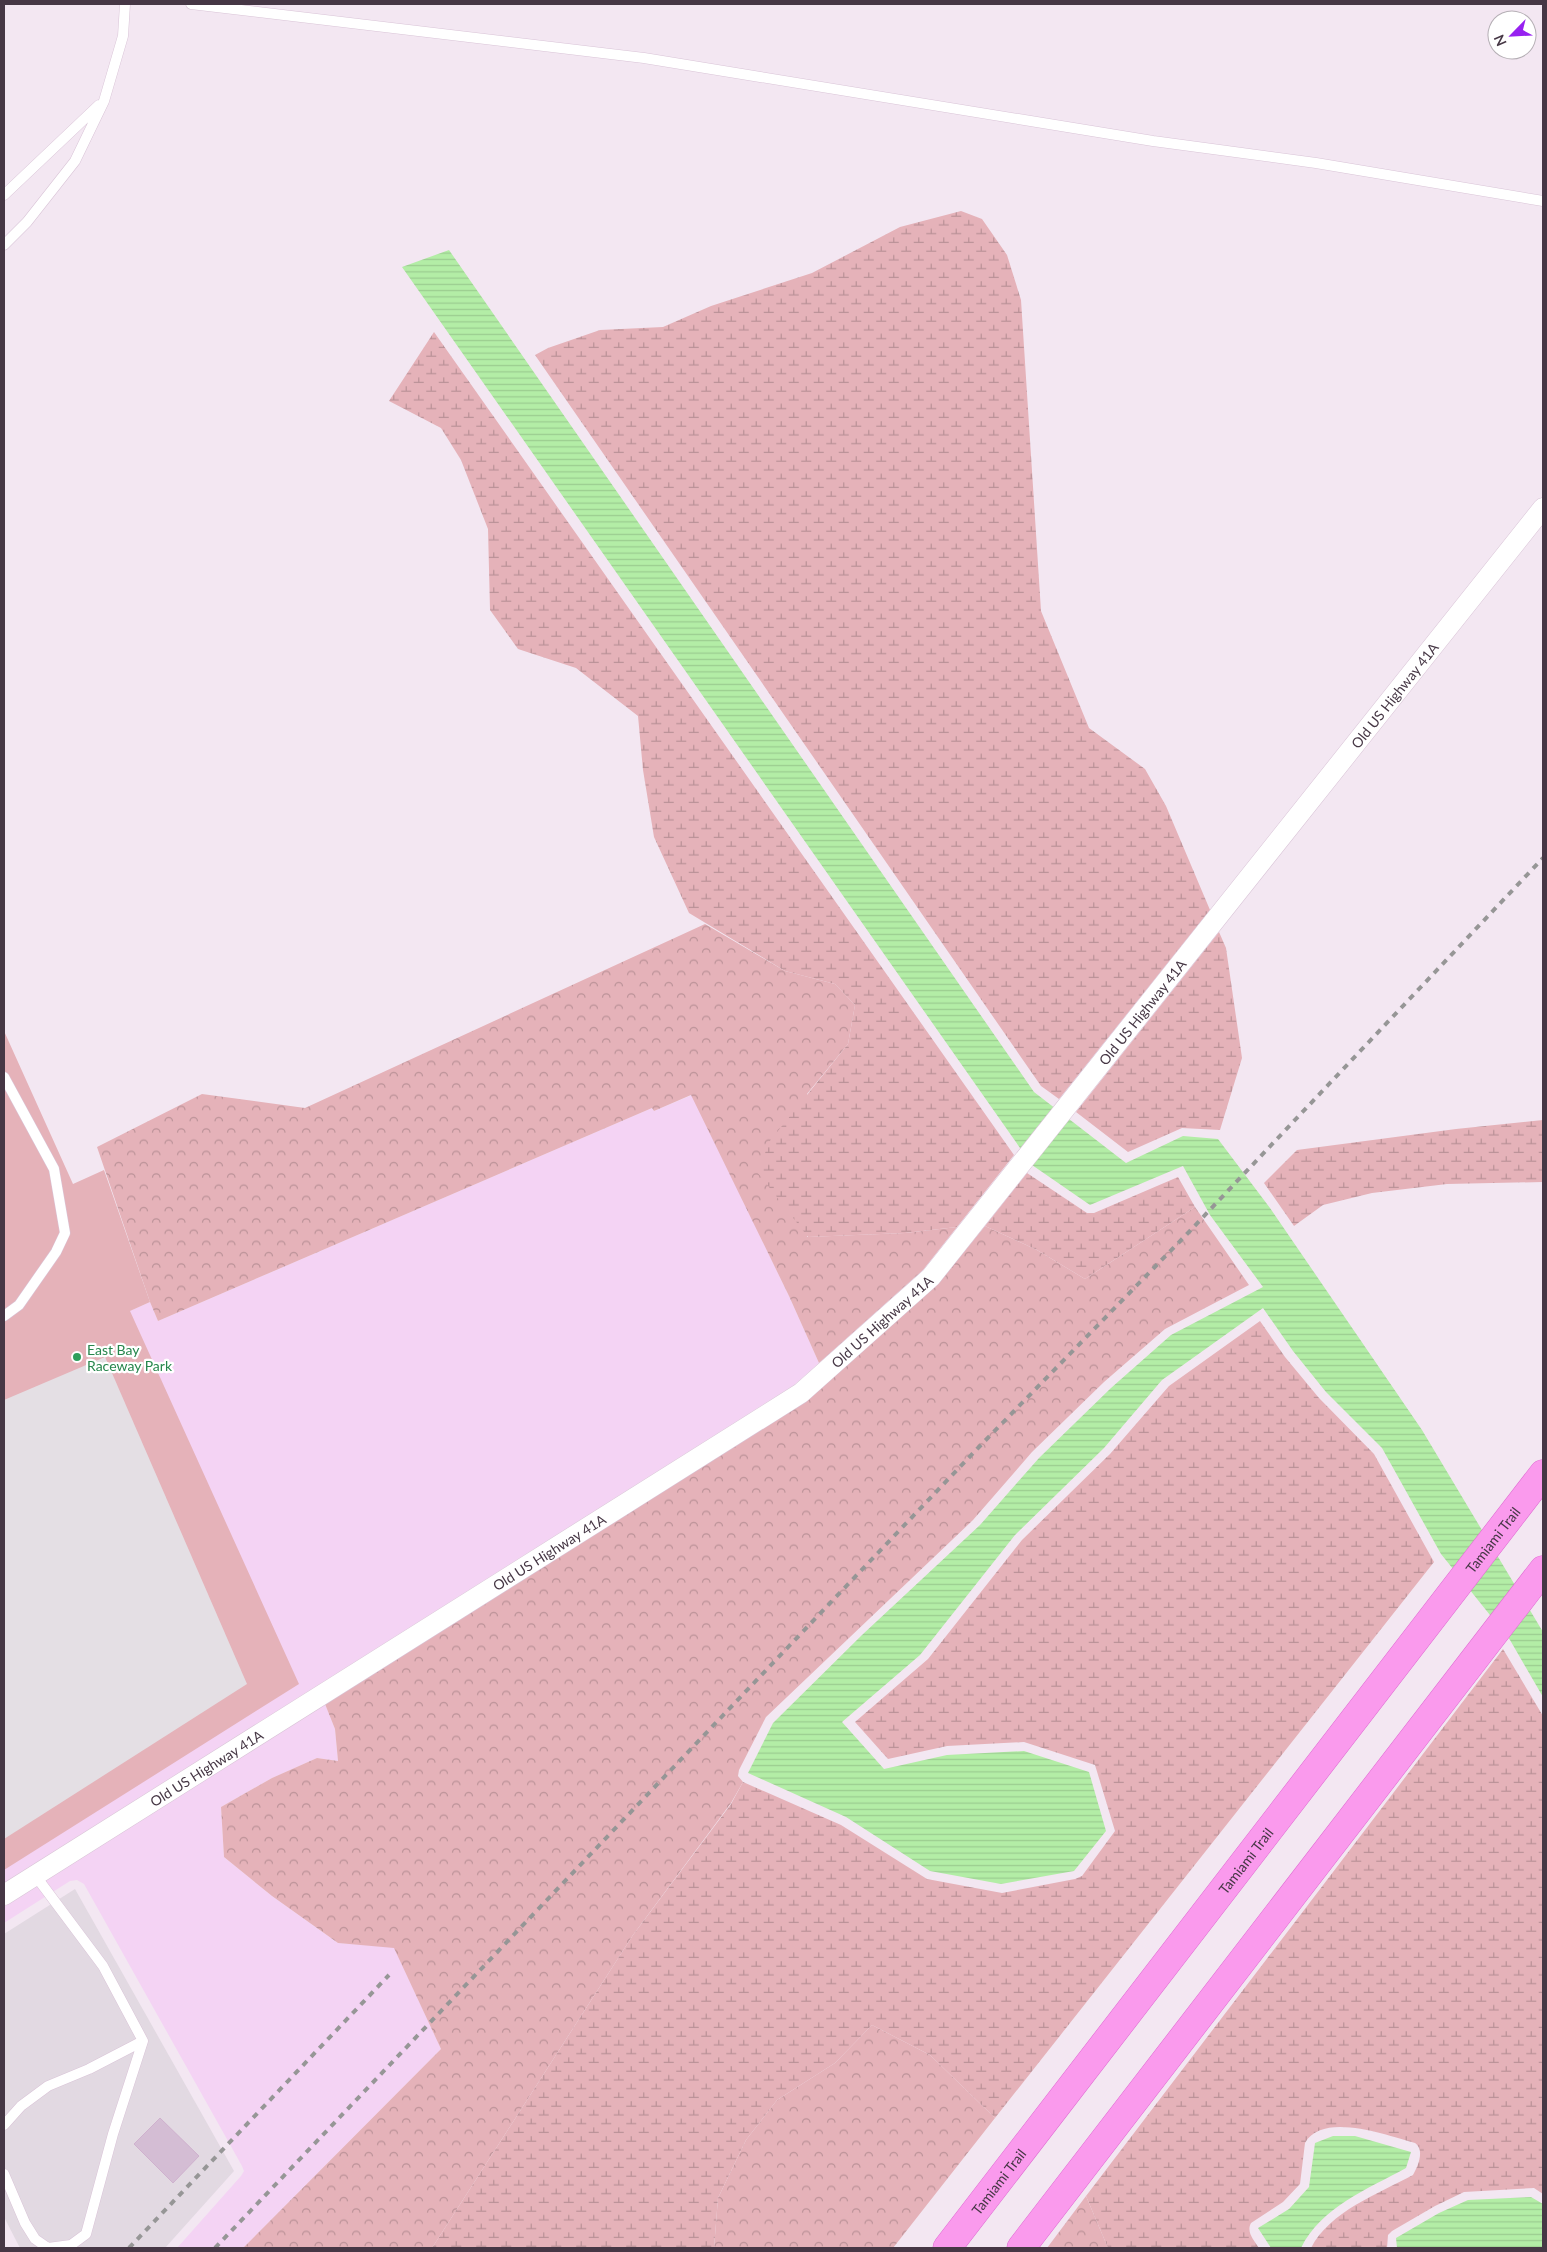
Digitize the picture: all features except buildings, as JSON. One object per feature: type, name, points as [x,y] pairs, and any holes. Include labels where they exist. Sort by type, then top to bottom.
[{"type":"main road","name":"Tamiami Trail","points":[[947,2248],[1543,1474]]},
{"type":"main road","points":[[1021,2248],[1543,1570]]},
{"type":"street","name":"Old US Highway 41A","points":[[4,1895],[801,1393],[931,1277],[1543,508]]},
{"type":"lane","points":[[4,245],[27,222],[75,161],[104,100],[123,36],[125,4]]},
{"type":"lane","points":[[191,4],[644,58],[1143,139],[1316,163],[1543,201]]},
{"type":"lane","points":[[4,195],[104,100]]},
{"type":"lane","points":[[4,1077],[54,1169],[65,1233],[56,1252],[19,1305],[4,1316]]},
{"type":"lane","points":[[4,2174],[25,2224],[35,2239],[48,2248],[71,2245],[86,2234],[113,2134],[143,2040],[103,1966],[35,1875]]},
{"type":"lane","points":[[4,2125],[21,2106],[48,2086],[89,2069],[143,2040]]},
{"type":"shaded area","points":[[449,250],[1034,1092],[1126,1163],[1183,1136],[1218,1139],[1270,1208],[1422,1430],[1543,1632],[1543,1697],[1510,1640],[1441,1554],[1382,1448],[1326,1392],[1293,1351],[1263,1308],[1162,1380],[1104,1448],[1015,1535],[920,1655],[842,1722],[884,1769],[947,1755],[1024,1751],[1089,1772],[1106,1831],[1074,1871],[1001,1884],[930,1871],[846,1817],[748,1773],[773,1723],[862,1635],[980,1525],[1039,1458],[1111,1388],[1171,1335],[1263,1287],[1210,1215],[1183,1166],[1090,1205],[1032,1165],[402,267]]},
{"type":"shaded area","points":[[692,1095],[789,1296],[819,1363],[794,1385],[4,1883],[4,1367],[150,1302],[158,1321],[652,1108],[654,1111]]},
{"type":"shaded area","points":[[105,1357],[247,1684],[4,1839],[4,1400]]},
{"type":"shaded area","points":[[325,1704],[335,1729],[338,1761],[317,1758],[272,1778],[221,1807],[224,1857],[272,1896],[338,1943],[394,1947],[441,2049],[243,2248],[177,2248],[241,2176],[244,2171],[242,2166],[84,1884],[77,1880],[70,1881],[4,1923],[4,1907]]},
{"type":"shaded area","points":[[75,1889],[234,2171],[165,2248],[20,2248],[4,2217],[4,1934]]},
{"type":"shaded area","points":[[1333,2136],[1355,2136],[1411,2152],[1406,2168],[1347,2200],[1333,2210],[1320,2221],[1301,2248],[1271,2248],[1258,2228],[1289,2209],[1309,2187],[1315,2143]]},
{"type":"shaded area","points":[[1531,2197],[1543,2204],[1543,2248],[1397,2248],[1396,2238],[1439,2213],[1468,2200]]},
{"type":"green space","points":[[961,211],[982,219],[1007,255],[1021,300],[1041,611],[1089,728],[1145,769],[1166,806],[1210,910],[1059,1099],[1041,1086],[535,355],[548,348],[600,330],[663,327],[711,306],[812,273],[900,227]]},
{"type":"green space","points":[[434,332],[1014,1155],[957,1227],[905,1233],[808,1237],[758,1173],[769,1142],[848,1044],[855,1005],[835,984],[785,971],[689,913],[654,837],[643,770],[638,716],[576,668],[518,649],[490,610],[488,529],[461,460],[441,428],[389,401]]},
{"type":"green space","points":[[705,924],[785,971],[835,984],[855,1005],[848,1044],[807,1094],[807,1237],[905,1233],[957,1227],[923,1270],[819,1363],[789,1296],[691,1095],[654,1111],[652,1108],[158,1321],[97,1147],[202,1094],[305,1108]]},
{"type":"green space","points":[[1219,932],[1226,948],[1242,1058],[1220,1130],[1182,1128],[1128,1152],[1076,1112]]},
{"type":"green space","name":"East Bay Raceway Park","points":[[4,1031],[73,1184],[104,1170],[150,1302],[130,1311],[299,1684],[4,1870]]},
{"type":"green space","points":[[1543,1120],[1543,1182],[1447,1184],[1372,1193],[1323,1205],[1294,1226],[1264,1183],[1297,1150],[1456,1129]]},
{"type":"green space","points":[[1027,1173],[1087,1213],[1094,1213],[1178,1177],[1195,1207],[1085,1279],[1037,1250],[985,1226]]},
{"type":"green space","points":[[1195,1207],[1249,1285],[1165,1329],[1104,1382],[1032,1452],[973,1520],[766,1717],[739,1770],[738,1776],[743,1782],[731,1803],[633,1935],[432,2248],[243,2248],[441,2049],[394,1948],[338,1943],[272,1896],[224,1857],[221,1807],[272,1778],[317,1758],[338,1761],[335,1729],[325,1704],[806,1401],[938,1284],[985,1226],[1037,1250],[1085,1279]]},
{"type":"green space","points":[[1260,1321],[1285,1357],[1319,1398],[1374,1454],[1434,1562],[995,2118],[930,2055],[872,2025],[835,2063],[777,2100],[746,2140],[718,2198],[714,2248],[432,2248],[633,1935],[731,1804],[743,1782],[841,1825],[927,1879],[1002,1893],[1082,1876],[1115,1831],[1095,1765],[1024,1742],[947,1746],[888,1759],[855,1722],[928,1659],[1022,1540],[1110,1454],[1169,1386]]},
{"type":"green space","points":[[1503,1649],[1543,1716],[1543,2194],[1534,2188],[1464,2192],[1435,2206],[1392,2231],[1388,2235],[1387,2248],[1311,2248],[1319,2235],[1342,2214],[1413,2175],[1420,2158],[1420,2150],[1415,2143],[1373,2131],[1341,2127],[1326,2129],[1314,2134],[1305,2143],[1300,2184],[1283,2202],[1251,2223],[1249,2230],[1259,2248],[1108,2248],[1086,2196]]},
{"type":"green space","points":[[872,2025],[930,2055],[995,2118],[893,2248],[714,2248],[718,2198],[746,2140],[777,2100],[835,2063]]},
{"type":"green space","points":[[1086,2196],[1108,2248],[1047,2248]]},
{"type":"railway","points":[[215,2248],[977,1449],[1187,1234],[1543,858]]},
{"type":"railway","points":[[129,2248],[389,1975]]},
{"type":"place","name":"East Bay Raceway Park","points":[[77,1357]]}]
